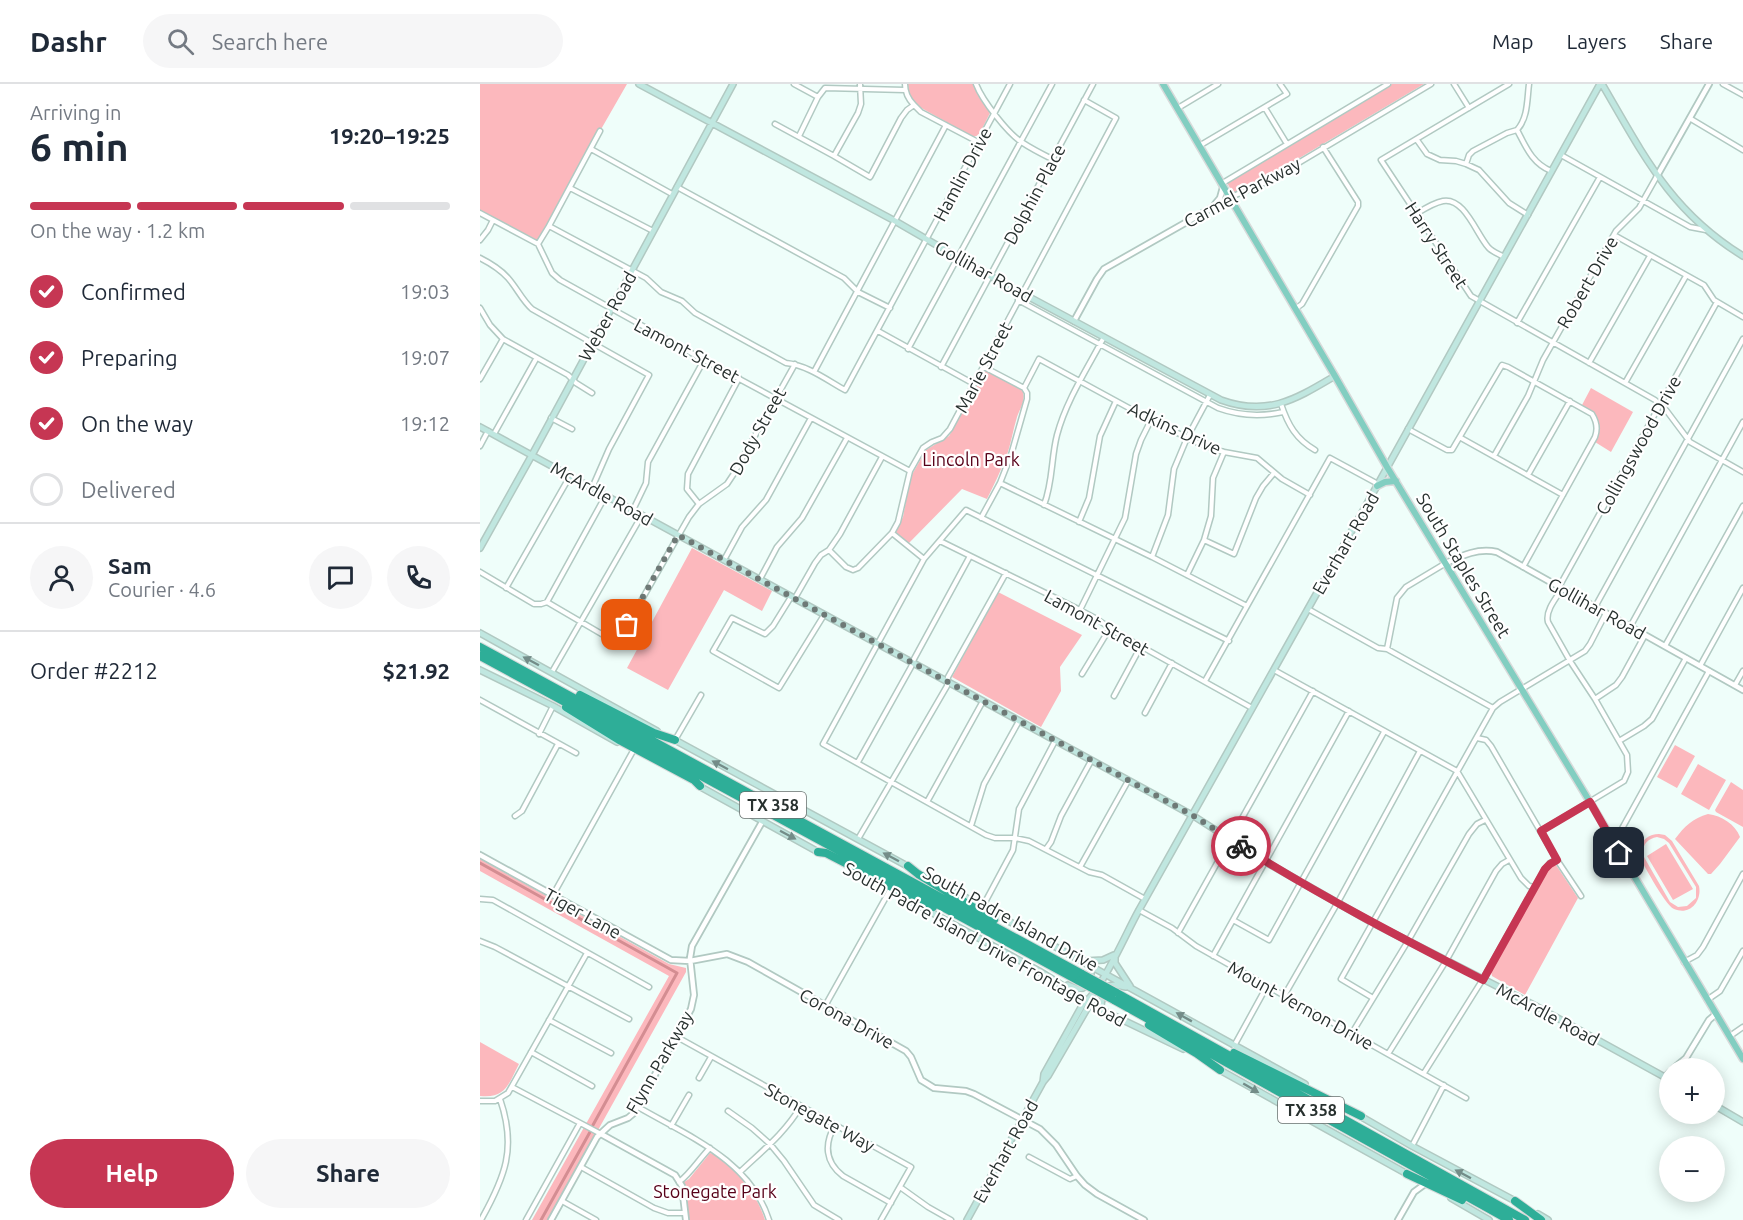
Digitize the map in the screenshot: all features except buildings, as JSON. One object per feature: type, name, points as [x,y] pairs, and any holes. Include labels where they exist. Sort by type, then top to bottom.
[{"type":"highway","name":"South Padre Island Drive","points":[[480,647],[1056,959],[1115,998],[1509,1220]]},
{"type":"highway","points":[[489,652],[654,733],[675,740]]},
{"type":"highway","name":"South Padre Island Drive","points":[[480,656],[957,915],[1081,977]]},
{"type":"highway","points":[[543,690],[550,698],[597,727],[694,780],[700,786]]},
{"type":"highway","points":[[818,852],[826,853],[920,901],[957,915]]},
{"type":"highway","points":[[908,866],[1005,927],[1045,949],[1056,959]]},
{"type":"highway","name":"South Padre Island Drive","points":[[1115,998],[1144,1008],[1525,1220]]},
{"type":"highway","points":[[1115,998],[1158,1031],[1220,1070]]},
{"type":"highway","points":[[1144,1008],[1361,1116]]},
{"type":"highway","points":[[1410,1176],[1504,1220]]},
{"type":"highway","points":[[1515,1201],[1541,1220]]},
{"type":"main road","name":"Gollihar Road","points":[[639,84],[895,221],[990,276],[1209,395],[1230,404],[1248,407],[1281,405],[1335,376]]},
{"type":"main road","name":"Weber Road","points":[[480,548],[733,84]]},
{"type":"main road","name":"South Staples Street","points":[[1163,84],[1387,467],[1743,1059]]},
{"type":"main road","name":"Everhart Road","points":[[967,1220],[1043,1082],[1088,1007],[1089,1000],[1145,899],[1601,84]]},
{"type":"main road","points":[[1601,84],[1657,176],[1681,206],[1706,230],[1743,256]]},
{"type":"main road","name":"McArdle Road","points":[[480,427],[1192,815],[1264,861],[1373,922],[1659,1072]]},
{"type":"main road","points":[[1378,485],[1396,481]]},
{"type":"main road","name":"South Padre Island Drive Frontage Road","points":[[480,634],[1106,973],[1548,1220]]},
{"type":"main road","name":"South Padre Island Drive Frontage Road","points":[[480,670],[554,706],[762,822],[1039,971],[1102,1010],[1184,1050],[1489,1220]]},
{"type":"main road","points":[[1083,961],[1103,960],[1115,954],[1115,963],[1131,987]]},
{"type":"main road","points":[[1039,971],[1074,988],[1081,989],[1091,974],[1090,965]]},
{"type":"main road","points":[[1102,1010],[1101,1003],[1109,986],[1131,987]]},
{"type":"main road","points":[[1725,1111],[1743,1122]]},
{"type":"street","points":[[794,84],[818,98]]},
{"type":"street","points":[[905,84],[909,100],[921,112],[978,142]]},
{"type":"street","points":[[976,84],[994,114],[1020,142],[1052,159]]},
{"type":"street","name":"Hamlin Drive","points":[[814,372],[845,390],[1010,84]]},
{"type":"street","points":[[908,349],[1052,84]]},
{"type":"street","name":"Dolphin Place","points":[[941,367],[1093,84]]},
{"type":"street","points":[[1177,109],[1218,84]]},
{"type":"street","points":[[1199,147],[1287,94],[1280,84]]},
{"type":"street","name":"Carmel Parkway","points":[[1222,186],[1388,84]]},
{"type":"street","name":"Carmel Parkway","points":[[1074,321],[1104,269],[1229,198],[1268,181],[1431,84]]},
{"type":"street","points":[[1454,84],[1469,108]]},
{"type":"street","points":[[1509,84],[1417,140],[1427,154],[1440,160],[1456,161],[1479,170],[1509,203],[1528,214]]},
{"type":"street","points":[[1466,164],[1469,155],[1473,152],[1516,130],[1521,125],[1525,117],[1528,84]]},
{"type":"street","name":"Robert Drive","points":[[1494,456],[1528,396],[1553,343],[1619,226],[1633,215],[1643,202],[1709,84]]},
{"type":"street","points":[[1722,84],[1743,95]]},
{"type":"street","points":[[834,156],[858,113],[861,104],[860,86]]},
{"type":"street","points":[[799,136],[825,88],[860,86],[905,90]]},
{"type":"street","name":"Marie Street","points":[[829,549],[846,567],[852,570],[858,568],[892,533],[898,522],[910,471],[923,448],[942,438],[951,429],[1116,118],[1084,100]]},
{"type":"street","points":[[775,124],[870,177],[901,118],[914,105]]},
{"type":"street","points":[[1265,108],[1287,144]]},
{"type":"street","points":[[1691,119],[1743,150]]},
{"type":"street","points":[[549,226],[646,278],[661,292],[682,302],[695,313],[786,363],[795,364],[814,372],[946,125]]},
{"type":"street","points":[[1516,130],[1533,159],[1541,167],[1551,171]]},
{"type":"street","points":[[480,213],[538,244],[600,131]]},
{"type":"street","name":"Harry Street","points":[[1417,140],[1381,160],[1471,296],[1660,404],[1694,445],[1743,472]]},
{"type":"street","points":[[1295,309],[1302,304],[1359,206],[1323,147]]},
{"type":"street","points":[[591,149],[672,194]]},
{"type":"street","points":[[1561,154],[1690,227],[1706,230]]},
{"type":"street","points":[[1517,323],[1600,177]]},
{"type":"street","points":[[1214,207],[1220,198],[1222,186]]},
{"type":"street","points":[[676,187],[844,278],[858,292],[890,308]]},
{"type":"street","points":[[570,188],[653,231]]},
{"type":"street","points":[[1416,214],[1431,205],[1444,201],[1455,202],[1464,211],[1489,249],[1504,257]]},
{"type":"street","points":[[480,240],[493,220]]},
{"type":"street","points":[[1614,235],[1704,285],[1717,302],[1743,317]]},
{"type":"street","name":"Lamont Street","points":[[538,244],[552,273],[560,280],[910,471]]},
{"type":"street","points":[[1589,363],[1650,256]]},
{"type":"street","points":[[480,258],[502,272],[523,302],[532,309],[649,375],[609,450],[592,488]]},
{"type":"street","points":[[1625,383],[1686,276]]},
{"type":"street","points":[[1018,300],[1218,408],[1242,415],[1262,416],[1283,412]]},
{"type":"street","name":"Collingswood Drive","points":[[1541,831],[1624,781],[1628,772],[1627,755],[1546,618],[1717,302]]},
{"type":"street","points":[[1042,313],[1046,305]]},
{"type":"street","points":[[480,308],[482,317],[503,339],[568,375],[592,393]]},
{"type":"street","points":[[1078,332],[1082,325]]},
{"type":"street","points":[[878,331],[974,384]]},
{"type":"street","points":[[1044,504],[1049,491],[1057,436],[1065,411],[1104,337]]},
{"type":"street","points":[[480,379],[503,339]]},
{"type":"street","points":[[1595,607],[1743,339]]},
{"type":"street","points":[[494,434],[536,359]]},
{"type":"street","name":"Adkins Drive","points":[[1024,388],[1039,359],[1151,420],[1209,448],[1257,458],[1288,483],[1310,495]]},
{"type":"street","points":[[633,510],[646,483],[648,462],[704,360]]},
{"type":"street","points":[[1146,370],[1150,362]]},
{"type":"street","name":"Dody Street","points":[[581,622],[617,643],[689,517],[699,504],[727,483],[795,364]]},
{"type":"street","points":[[1408,429],[1447,450],[1452,450],[1502,365],[1508,366],[1592,414],[1597,423],[1595,437],[1523,567]]},
{"type":"street","points":[[981,518],[1000,483],[1011,455],[1027,399],[1024,388],[984,367]]},
{"type":"street","points":[[699,504],[687,489],[688,474],[739,378]]},
{"type":"street","points":[[1152,557],[1168,515],[1174,469],[1209,395]]},
{"type":"street","points":[[1079,522],[1089,498],[1100,436],[1116,401]]},
{"type":"street","points":[[1528,475],[1570,401]]},
{"type":"street","points":[[1281,405],[1293,432],[1315,450]]},
{"type":"street","points":[[551,418],[572,429]]},
{"type":"street","points":[[724,560],[742,527],[766,500],[811,418]]},
{"type":"street","points":[[1080,610],[1125,518],[1136,454],[1151,420]]},
{"type":"street","points":[[1630,627],[1743,422]]},
{"type":"street","points":[[480,446],[488,431]]},
{"type":"street","points":[[760,579],[777,547],[802,518],[847,438]]},
{"type":"street","points":[[1461,438],[1563,495]]},
{"type":"street","points":[[1187,575],[1204,540],[1211,516],[1213,478],[1224,452]]},
{"type":"street","points":[[824,615],[779,688],[713,651],[732,618],[765,634],[773,626],[815,563],[840,534],[882,457]]},
{"type":"street","points":[[1205,681],[1330,458],[1378,485]]},
{"type":"street","points":[[1204,540],[1234,554],[1256,498],[1274,473]]},
{"type":"street","points":[[506,588],[570,476]]},
{"type":"street","points":[[1000,483],[1247,606]]},
{"type":"street","points":[[480,572],[534,604],[547,602],[606,495]]},
{"type":"street","points":[[1665,646],[1743,506]]},
{"type":"street","points":[[1145,899],[1102,875],[1089,872],[1029,841],[995,838],[823,744],[924,559],[966,510],[1229,641]]},
{"type":"street","points":[[552,672],[642,515]]},
{"type":"street","points":[[892,533],[924,559]]},
{"type":"street","name":"Lamont Street","points":[[940,541],[1080,610],[1252,708]]},
{"type":"street","name":"Gollihar Road","points":[[1446,563],[1467,553],[1489,550],[1497,552],[1743,690]]},
{"type":"street","points":[[858,762],[970,556]]},
{"type":"street","points":[[1387,649],[1397,598],[1401,592],[1446,563]]},
{"type":"street","points":[[858,839],[947,686],[948,677],[1006,573]]},
{"type":"street","points":[[1700,666],[1743,588]]},
{"type":"street","points":[[547,602],[581,622]]},
{"type":"street","points":[[1308,608],[1378,648],[1387,649],[1493,708]]},
{"type":"street","points":[[1373,998],[1341,979],[1493,708],[1584,651],[1606,613]]},
{"type":"street","points":[[1083,674],[1110,628]]},
{"type":"street","points":[[1595,699],[1616,685],[1645,635]]},
{"type":"street","points":[[1114,696],[1141,646]]},
{"type":"street","points":[[1619,741],[1652,719],[1686,658]]},
{"type":"street","points":[[1145,713],[1172,663]]},
{"type":"street","points":[[1274,670],[1457,771],[1509,860],[1525,882],[1535,887]]},
{"type":"street","points":[[1735,685],[1743,670]]},
{"type":"street","points":[[1614,843],[1709,671]]},
{"type":"street","points":[[1178,933],[1312,691]]},
{"type":"street","points":[[675,740],[701,695]]},
{"type":"street","points":[[480,700],[576,753]]},
{"type":"street","points":[[927,802],[982,701]]},
{"type":"street","points":[[539,734],[554,706]]},
{"type":"street","points":[[1213,956],[1349,711]]},
{"type":"street","points":[[971,825],[984,784],[1019,721]]},
{"type":"street","points":[[1233,920],[1269,939],[1384,732]]},
{"type":"street","points":[[1477,738],[1486,740],[1491,746],[1581,897]]},
{"type":"street","points":[[982,906],[1013,850],[1019,809],[1055,741]]},
{"type":"street","points":[[515,816],[522,811],[558,744]]},
{"type":"street","points":[[553,895],[633,751]]},
{"type":"street","points":[[1284,996],[1420,751]]},
{"type":"street","points":[[1046,849],[1091,760]]},
{"type":"street","points":[[1080,867],[1128,780]]},
{"type":"street","points":[[1352,1033],[1469,834],[1477,824],[1485,820]]},
{"type":"street","name":"Flynn Parkway","points":[[551,1220],[601,1134],[610,1125],[631,1117],[677,1037],[693,1001],[690,952],[694,940],[762,822]]},
{"type":"street","name":"Tiger Lane","points":[[480,855],[671,960],[690,961]]},
{"type":"street","points":[[1388,1054],[1446,961],[1496,871],[1509,860]]},
{"type":"street","points":[[1424,1073],[1483,980],[1545,869],[1557,860]]},
{"type":"street","points":[[1684,962],[1697,955],[1703,947],[1743,874]]},
{"type":"street","points":[[825,1005],[890,890]]},
{"type":"street","points":[[480,899],[493,900],[649,987]]},
{"type":"street","name":"Mount Vernon Drive","points":[[1139,910],[1172,928],[1213,956],[1466,1098]]},
{"type":"street","points":[[480,941],[629,1019]]},
{"type":"street","points":[[1707,1000],[1720,991],[1743,951]]},
{"type":"street","points":[[480,1101],[490,1102],[508,1093],[587,953]]},
{"type":"street","name":"Corona Drive","points":[[690,961],[719,954],[736,956],[906,1051],[921,1080],[931,1087],[970,1092],[1040,1129],[1052,1139],[1077,1176],[1097,1194],[1144,1220]]},
{"type":"street","points":[[1234,1046],[1267,986]]},
{"type":"street","points":[[1687,1058],[1709,1020],[1716,1014]]},
{"type":"street","points":[[549,1020],[610,1053]]},
{"type":"street","points":[[1730,1036],[1743,1027]]},
{"type":"street","name":"Stonegate Way","points":[[677,1037],[911,1167],[881,1220]]},
{"type":"street","points":[[531,1052],[592,1086]]},
{"type":"street","points":[[699,1078],[711,1057]]},
{"type":"street","points":[[1412,1146],[1444,1085]]},
{"type":"street","points":[[512,1087],[670,1172],[680,1182],[686,1220]]},
{"type":"street","points":[[671,1126],[689,1095]]},
{"type":"street","points":[[482,1220],[500,1182],[508,1154],[508,1128],[500,1099]]},
{"type":"street","points":[[740,1172],[788,1126],[801,1106]]},
{"type":"street","points":[[638,1107],[723,1157],[740,1172],[757,1195],[769,1220]]},
{"type":"street","points":[[728,1112],[752,1128],[770,1144],[814,1205],[839,1220]]},
{"type":"street","points":[[526,1220],[580,1123]]},
{"type":"street","points":[[835,1125],[827,1145],[830,1158],[838,1171],[891,1203]]},
{"type":"street","points":[[680,1182],[710,1148]]},
{"type":"street","points":[[1029,1157],[1070,1179],[1077,1176]]},
{"type":"street","points":[[581,1167],[654,1208],[668,1213],[684,1213]]},
{"type":"street","points":[[1410,1176],[1414,1192]]},
{"type":"street","points":[[1398,1220],[1414,1192],[1425,1184]]},
{"type":"street","points":[[900,1187],[951,1220]]},
{"type":"street","points":[[562,1201],[596,1220]]},
{"type":"green space","points":[[480,84],[627,84],[538,239],[535,240],[480,210]]},
{"type":"green space","points":[[908,84],[973,84],[990,113],[979,135],[973,137],[916,105],[909,95]]},
{"type":"green space","points":[[1392,84],[1424,84],[1269,176],[1233,193],[1227,183]]},
{"type":"green space","name":"Lincoln Park","points":[[987,370],[1022,390],[1024,397],[1007,455],[987,499],[962,489],[908,544],[895,532],[903,517],[910,478],[926,450],[949,436]]},
{"type":"green space","points":[[1591,388],[1633,412],[1611,452],[1595,442],[1599,431],[1598,421],[1592,412],[1582,405]]},
{"type":"green space","points":[[692,548],[772,591],[762,611],[724,590],[668,690],[627,668]]},
{"type":"green space","points":[[998,592],[1082,635],[1060,667],[1061,691],[1041,727],[952,677]]},
{"type":"green space","points":[[1675,745],[1695,756],[1677,788],[1657,777]]},
{"type":"green space","points":[[1698,764],[1726,780],[1709,810],[1681,794]]},
{"type":"green space","points":[[1731,782],[1743,790],[1743,827],[1715,810]]},
{"type":"green space","points":[[1708,814],[1727,821],[1740,837],[1711,874],[1708,874],[1675,839],[1689,823]]},
{"type":"green space","points":[[1655,834],[1665,835],[1672,841],[1699,886],[1697,901],[1686,910],[1680,911],[1670,905],[1659,891],[1635,849],[1640,850],[1644,840]],"holes":[[[1657,837],[1669,843],[1696,887],[1696,898],[1687,906],[1678,907],[1670,902],[1644,857],[1643,850],[1647,842]]]},
{"type":"green space","points":[[1666,844],[1693,889],[1673,900],[1647,856]]},
{"type":"green space","points":[[480,859],[669,964],[686,968],[686,972],[548,1220],[532,1220],[669,976],[480,871]]},
{"type":"green space","points":[[1556,865],[1578,898],[1525,995],[1492,976],[1491,972],[1548,869]]},
{"type":"green space","points":[[480,1042],[519,1064],[506,1088],[496,1095],[480,1096]]},
{"type":"green space","name":"Stonegate Park","points":[[710,1153],[727,1163],[744,1180],[765,1220],[688,1220],[684,1182]]},
{"type":"waterway","points":[[480,863],[677,973],[593,1125]]},
{"type":"waterway","points":[[541,1220],[590,1132]]},
{"type":"way so far","points":[[627,625],[678,535],[1192,815],[1241,846]]},
{"type":"route","points":[[1241,846],[1373,922],[1483,980],[1545,869],[1557,860],[1541,831],[1590,802],[1619,853]]}]
